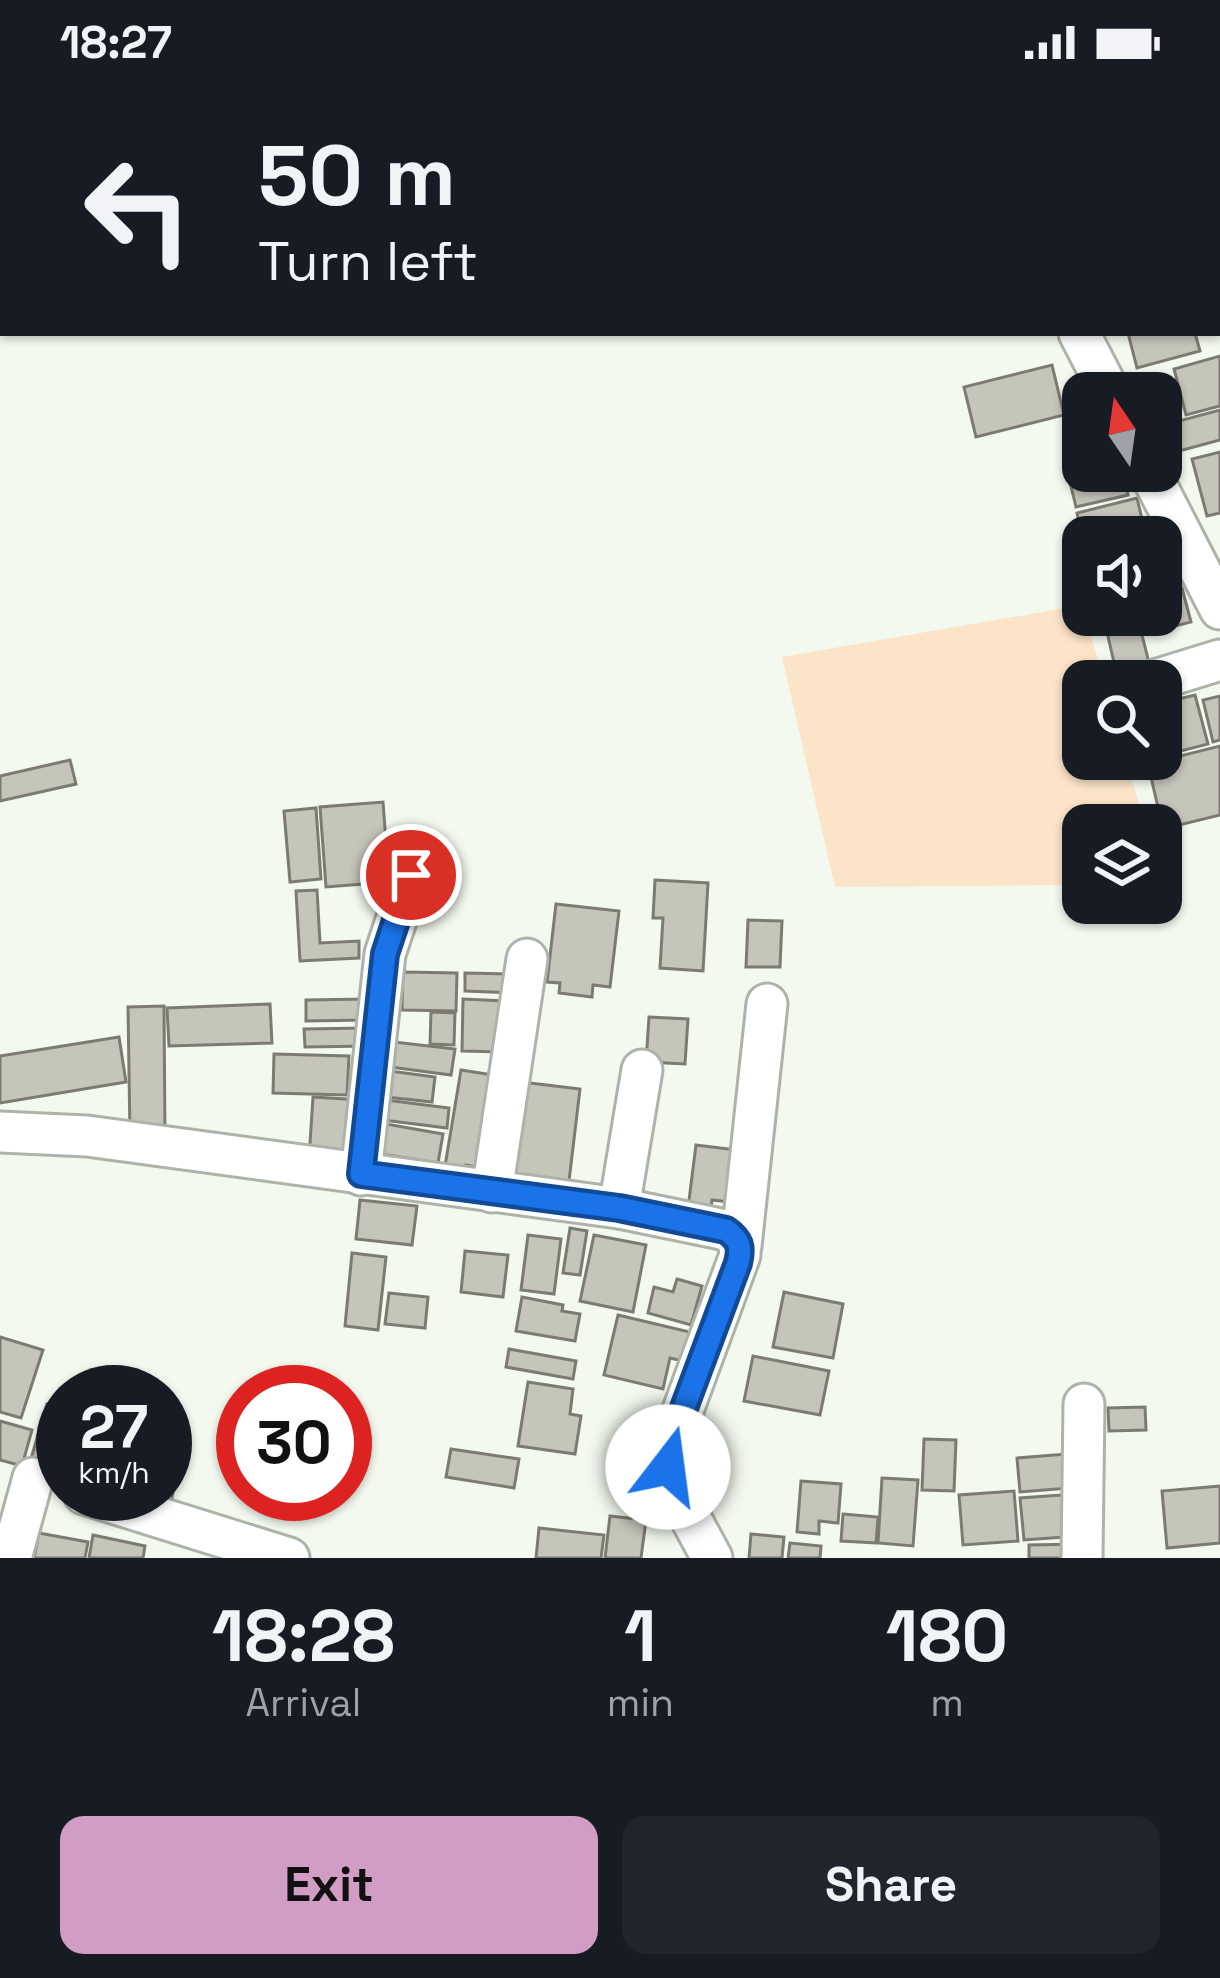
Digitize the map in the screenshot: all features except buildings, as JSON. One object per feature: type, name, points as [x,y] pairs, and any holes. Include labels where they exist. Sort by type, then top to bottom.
[{"type":"street","points":[[1081,336],[1099,372]]},
{"type":"street","points":[[1160,492],[1220,610]]},
{"type":"street","points":[[1182,672],[1220,660]]},
{"type":"street","points":[[361,1174],[385,954],[411,875]]},
{"type":"street","points":[[492,1192],[527,959]]},
{"type":"street","points":[[712,1558],[668,1467],[672,1440],[738,1263],[766,1004]]},
{"type":"street","points":[[619,1208],[642,1070]]},
{"type":"street","points":[[0,1132],[87,1136],[619,1208],[726,1230],[740,1246]]},
{"type":"street","points":[[1082,1558],[1084,1404]]},
{"type":"street","points":[[11,1558],[32,1477]]},
{"type":"street","points":[[146,1521],[202,1545],[289,1558]]},
{"type":"shaded area","points":[[1062,608],[1062,636],[1091,636],[1098,660],[1062,660],[1062,780],[1132,780],[1139,804],[1062,804],[1062,885],[835,887],[782,657]]},
{"type":"route","points":[[411,875],[385,954],[361,1174],[619,1208],[726,1230],[737,1238],[738,1263],[672,1440],[668,1467]]}]
